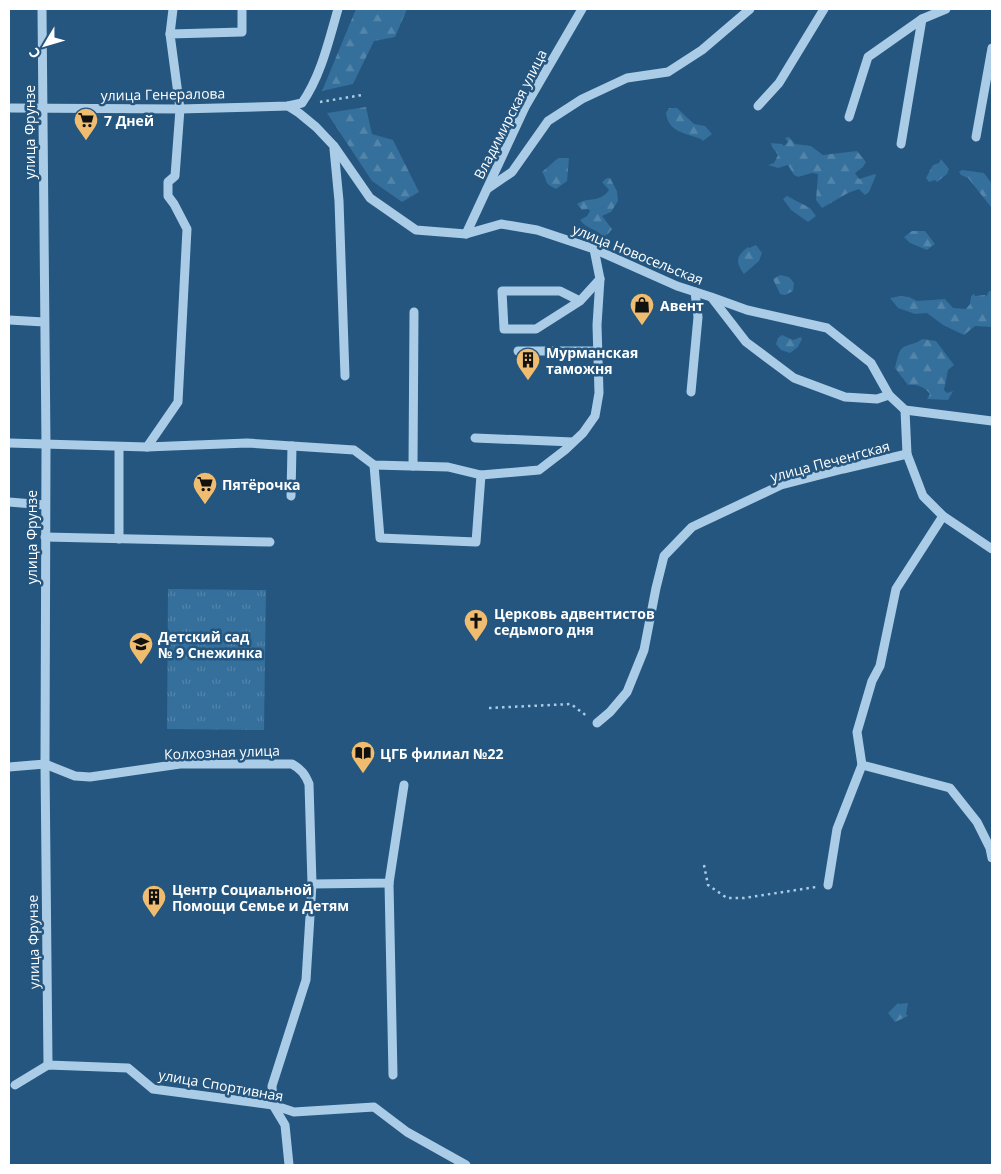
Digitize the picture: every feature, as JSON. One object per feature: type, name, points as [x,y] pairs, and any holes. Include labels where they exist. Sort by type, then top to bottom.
[{"type":"street","name":"улица Фрунзе","points":[[42,9],[46,446],[45,764],[48,1065]]},
{"type":"street","points":[[148,447],[178,402],[184,310],[186,229],[168,196],[168,182],[175,176],[180,108],[170,34],[173,9]]},
{"type":"street","points":[[170,34],[242,32],[242,9]]},
{"type":"street","name":"улица Генералова","points":[[9,108],[180,108],[288,106],[302,103],[311,90],[338,9]]},
{"type":"street","name":"Владимирская улица","points":[[466,234],[525,107],[582,9]]},
{"type":"street","points":[[758,106],[779,83],[824,9]]},
{"type":"street","points":[[849,117],[868,57],[922,19],[946,9]]},
{"type":"street","points":[[487,189],[512,172],[548,121],[582,99],[627,78],[668,72],[702,50],[745,10]]},
{"type":"street","points":[[901,144],[922,19]]},
{"type":"street","points":[[976,137],[992,48]]},
{"type":"street","name":"улица Новосельская","points":[[288,106],[316,127],[334,146],[370,198],[416,230],[466,234],[501,224],[537,230],[594,248],[677,286],[711,298],[747,310],[826,328],[871,363],[889,394],[905,410]]},
{"type":"street","points":[[334,146],[339,201],[345,376]]},
{"type":"street","points":[[9,443],[46,446],[148,447],[247,443],[354,450],[374,465],[448,467],[481,475],[539,470],[583,433],[595,416],[599,393],[597,325],[600,279],[594,248]]},
{"type":"street","points":[[580,301],[560,291],[502,291],[504,329],[536,329],[580,301],[600,279]]},
{"type":"street","points":[[692,392],[698,317],[695,292]]},
{"type":"street","points":[[711,298],[746,342],[794,378],[845,398],[877,399],[889,394]]},
{"type":"street","points":[[414,312],[414,466]]},
{"type":"street","points":[[9,320],[44,322]]},
{"type":"street","points":[[518,351],[598,351]]},
{"type":"street","points":[[992,421],[905,410],[907,454],[923,496],[943,516],[992,549]]},
{"type":"street","points":[[475,438],[573,442]]},
{"type":"street","points":[[291,496],[292,446]]},
{"type":"street","points":[[119,447],[119,539]]},
{"type":"street","name":"улица Печенгская","points":[[597,723],[610,712],[627,692],[644,650],[664,556],[692,527],[781,485],[907,454]]},
{"type":"street","points":[[374,465],[380,538],[476,542],[481,475]]},
{"type":"street","points":[[9,502],[45,505]]},
{"type":"street","points":[[828,885],[837,829],[862,765],[857,732],[872,681],[880,666],[896,589],[943,516]]},
{"type":"street","points":[[45,537],[270,542]]},
{"type":"street","name":"Колхозная улица","points":[[9,767],[45,764],[75,776],[90,778],[180,764],[292,764],[300,768],[306,775],[308,784],[312,884]]},
{"type":"street","points":[[862,765],[950,788],[978,822],[990,848],[992,858]]},
{"type":"street","points":[[392,1075],[389,883],[404,785]]},
{"type":"street","points":[[289,1165],[285,1125],[273,1105],[272,1086],[306,980],[312,884],[389,883]]},
{"type":"street","points":[[15,1085],[48,1065]]},
{"type":"street","name":"улица Спортивная","points":[[48,1065],[128,1068],[153,1089],[273,1105],[294,1112],[374,1107],[407,1132],[466,1165]]},
{"type":"path","points":[[320,102],[362,95]]},
{"type":"path","points":[[489,708],[571,704],[597,723]]},
{"type":"path","points":[[704,865],[708,885],[727,898],[744,898],[828,885]]},
{"type":"green space","points":[[356,9],[407,9],[395,37],[374,41],[353,84],[322,91]]},
{"type":"green space","points":[[366,107],[372,134],[393,140],[419,192],[402,202],[372,181],[327,113]]},
{"type":"green space","points":[[669,108],[677,108],[694,124],[705,126],[712,134],[703,141],[678,131],[667,119],[666,113]]},
{"type":"green space","points":[[789,137],[795,144],[811,146],[823,155],[857,151],[866,162],[855,173],[859,179],[876,175],[869,192],[865,195],[859,189],[822,208],[816,200],[818,174],[812,173],[798,177],[794,175],[788,165],[778,168],[768,165],[774,163],[778,155],[771,143],[784,146],[788,142],[785,138]]},
{"type":"green space","points":[[569,158],[567,181],[556,189],[547,183],[542,172],[557,159]]},
{"type":"green space","points":[[941,159],[949,169],[947,174],[937,182],[935,180],[929,182],[926,178],[933,165],[939,163]]},
{"type":"green space","points":[[962,170],[984,173],[992,184],[991,207],[968,178],[961,175],[959,172]]},
{"type":"green space","points":[[610,178],[617,191],[618,201],[611,212],[602,216],[612,229],[603,237],[580,220],[587,216],[590,211],[588,209],[582,210],[577,204],[605,194],[609,190],[602,182]]},
{"type":"green space","points":[[787,196],[810,208],[816,216],[808,222],[791,210],[783,199]]},
{"type":"green space","points":[[912,231],[925,231],[935,244],[927,250],[910,243],[904,237]]},
{"type":"green space","points":[[756,245],[762,253],[759,261],[744,274],[738,263],[739,256],[748,247]]},
{"type":"green space","points":[[780,275],[789,277],[794,283],[793,291],[785,295],[780,294],[773,279]]},
{"type":"green space","points":[[989,291],[992,291],[992,327],[975,326],[964,335],[943,325],[927,313],[915,314],[898,308],[890,298],[901,296],[917,301],[945,299],[953,308],[966,309],[970,304],[971,296],[974,294],[975,296],[985,295],[986,297]]},
{"type":"green space","points":[[782,335],[793,340],[801,337],[802,339],[798,347],[790,353],[781,350],[776,344],[778,338]]},
{"type":"green space","points":[[922,339],[936,341],[954,365],[948,370],[944,390],[947,393],[953,391],[948,400],[927,399],[930,394],[926,389],[920,386],[908,385],[895,368],[901,349]]},
{"type":"green space","points":[[168,589],[266,590],[264,730],[167,729]]},
{"type":"green space","points":[[898,1003],[908,1003],[906,1014],[908,1016],[895,1022],[888,1013]]},
{"type":"place","name":"7 Дней","points":[[86,141]]},
{"type":"place","name":"Авент","points":[[642,326]]},
{"type":"place","name":"Мурманская таможня","points":[[528,381]]},
{"type":"place","name":"Пятёрочка","points":[[205,505]]},
{"type":"place","name":"Церковь адвентистов седьмого дня","points":[[476,642]]},
{"type":"place","name":"Детский сад № 9 Снежинка","points":[[141,665]]},
{"type":"place","name":"ЦГБ филиал №22","points":[[363,774]]},
{"type":"place","name":"Центр Социальной Помощи Семье и Детям","points":[[154,918]]}]
